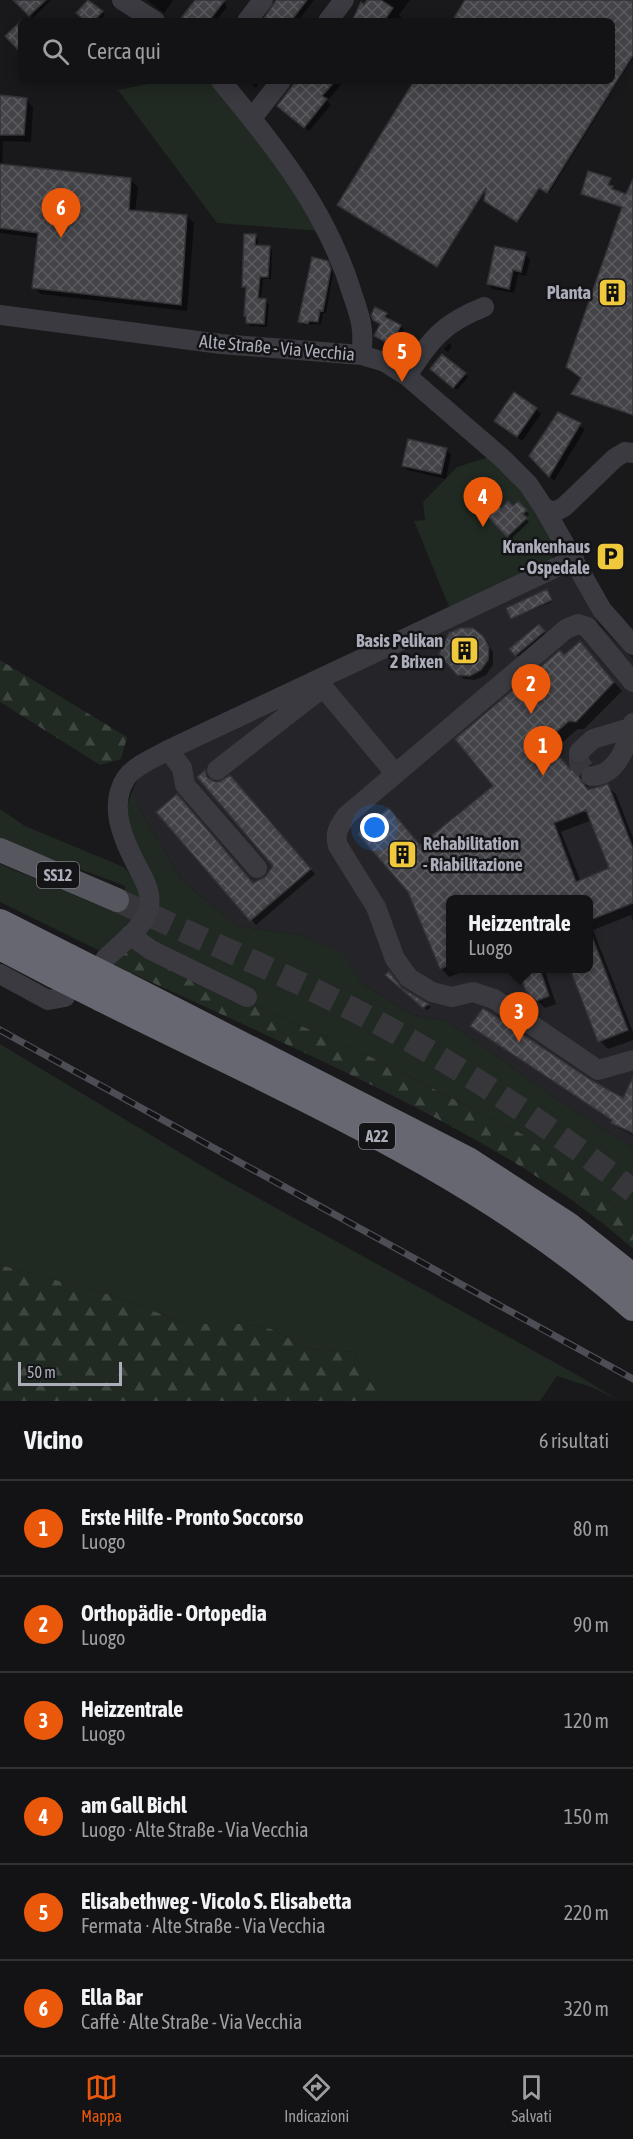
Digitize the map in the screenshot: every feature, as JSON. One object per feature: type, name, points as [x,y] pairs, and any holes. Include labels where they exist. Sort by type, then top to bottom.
[{"type":"highway","name":"A22","points":[[0,923],[62,976]]},
{"type":"highway","name":"A22","points":[[0,946],[62,976],[113,991],[468,1161],[568,1226],[633,1278]]},
{"type":"highway","name":"A22","points":[[113,991],[468,1186],[567,1252],[633,1307]]},
{"type":"main road","name":"SS12","points":[[0,850],[117,900]]},
{"type":"street","points":[[122,0],[150,18]]},
{"type":"street","points":[[330,18],[344,0]]},
{"type":"street","points":[[224,84],[252,118],[310,198],[343,262],[364,332],[361,355]]},
{"type":"street","points":[[252,118],[279,84]]},
{"type":"street","points":[[407,376],[423,350],[443,328],[484,307]]},
{"type":"street","name":"Alte Straße - Via Vecchia","points":[[0,315],[221,344],[361,355],[385,362],[407,376],[502,458],[528,484],[602,610],[633,645]]},
{"type":"street","points":[[544,508],[554,512],[564,507],[615,458],[625,452],[633,453]]},
{"type":"street","points":[[105,959],[130,935],[149,909],[150,897],[146,883],[120,830],[118,807],[127,777],[168,750],[574,559]]},
{"type":"street","points":[[633,682],[587,627],[578,624],[566,629],[347,815],[338,827],[335,838],[376,907],[395,959],[409,978],[432,992],[452,997],[473,992],[495,999],[598,1070],[633,1060]]},
{"type":"street","points":[[217,770],[301,710],[316,692],[316,680]]},
{"type":"street","points":[[316,680],[377,745],[395,773]]},
{"type":"street","points":[[579,752],[593,739],[632,726]]},
{"type":"street","points":[[591,776],[608,770],[621,757],[632,726]]},
{"type":"street","points":[[168,750],[182,768],[185,785],[257,868]]},
{"type":"street","points":[[130,935],[151,950],[247,996]]},
{"type":"street","points":[[0,974],[48,1000],[58,1000],[62,976]]},
{"type":"shaded area","points":[[568,570],[600,626],[633,659],[633,1148],[557,1099],[447,1021],[413,1015],[361,983],[343,953],[301,935],[237,926],[182,880],[141,812],[133,789],[140,775],[163,760]]},
{"type":"green space","points":[[148,84],[220,84],[322,206],[328,210],[320,231],[217,223],[118,90]]},
{"type":"green space","points":[[492,456],[527,492],[557,549],[551,560],[450,609],[414,521],[425,520],[423,502],[457,467]]},
{"type":"green space","points":[[0,660],[127,737],[121,759],[100,765],[0,702]]},
{"type":"green space","points":[[133,789],[141,812],[182,880],[237,926],[301,935],[344,953],[361,983],[413,1015],[447,1021],[557,1099],[633,1148],[633,1220],[522,1134],[375,1059],[248,1002],[133,944],[151,918],[124,814]]},
{"type":"green space","points":[[0,809],[25,826],[124,867],[137,883],[142,898],[140,910],[102,952],[0,902],[0,864],[112,911],[124,902],[125,886],[4,841],[0,838]]},
{"type":"green space","points":[[133,944],[248,1002],[375,1059],[522,1134],[633,1220],[633,1249],[562,1193],[459,1130],[353,1076],[112,964]]},
{"type":"green space","points":[[0,1044],[224,1179],[579,1376],[618,1400],[594,1388],[557,1376],[540,1401],[382,1401],[353,1352],[309,1349],[271,1329],[247,1324],[187,1324],[111,1295],[0,1265]]},
{"type":"green space","points":[[0,1265],[111,1295],[187,1324],[247,1324],[271,1329],[309,1349],[353,1352],[382,1401],[0,1401]]},
{"type":"building","points":[[13,0],[46,0],[29,16]]},
{"type":"building","points":[[88,0],[103,11],[97,18],[82,18],[76,13]]},
{"type":"building","points":[[195,0],[225,0],[211,18],[181,18]]},
{"type":"building","points":[[276,0],[307,0],[293,18],[264,18]]},
{"type":"building","points":[[367,0],[381,0],[393,8],[386,18],[353,18],[361,2],[364,5]]},
{"type":"building","points":[[465,0],[633,0],[633,55],[615,84],[615,18],[454,18]]},
{"type":"building","points":[[18,24],[18,50],[5,36]]},
{"type":"building","points":[[294,84],[332,84],[322,96],[327,99],[304,128],[277,106]]},
{"type":"building","points":[[412,84],[615,84],[547,193],[539,188],[517,222],[484,201],[486,188],[437,267],[337,205]]},
{"type":"building","points":[[0,95],[27,98],[24,135],[0,135]]},
{"type":"building","points":[[0,164],[131,178],[129,210],[187,215],[181,305],[32,288],[38,233],[0,228]]},
{"type":"building","name":"Planta","points":[[588,171],[611,178],[608,185],[626,194],[633,179],[633,415],[571,394],[581,378],[566,367],[622,207],[581,194]]},
{"type":"building","points":[[244,234],[256,234],[255,245],[270,246],[268,277],[260,277],[258,298],[266,299],[264,324],[246,323],[246,316],[244,316],[246,287],[242,287]]},
{"type":"building","points":[[495,246],[526,252],[521,272],[513,270],[509,289],[487,284]]},
{"type":"building","points":[[312,257],[328,261],[331,269],[323,311],[320,310],[318,322],[309,321],[308,324],[298,322]]},
{"type":"building","points":[[375,307],[387,313],[385,317],[401,325],[391,345],[374,336],[380,324],[373,320],[371,315]]},
{"type":"building","points":[[442,354],[466,373],[453,388],[430,369]]},
{"type":"building","points":[[514,392],[537,408],[517,437],[494,421]]},
{"type":"building","points":[[558,412],[581,423],[549,477],[529,456]]},
{"type":"building","points":[[408,439],[447,448],[441,474],[402,466]]},
{"type":"building","points":[[508,501],[513,506],[518,501],[527,510],[523,514],[527,518],[507,537],[485,514],[496,503],[501,508]]},
{"type":"building","points":[[547,589],[552,600],[511,619],[506,608]]},
{"type":"building","points":[[539,624],[545,631],[515,656],[509,649]]},
{"type":"building","name":"Basis Pelikan 2 Brixen","points":[[460,628],[473,628],[483,636],[489,647],[488,660],[481,670],[470,676],[457,675],[439,654],[449,633]]},
{"type":"building","points":[[580,641],[614,682],[576,722],[569,721],[546,741],[570,769],[572,761],[581,764],[589,759],[591,764],[583,767],[579,777],[588,790],[608,784],[633,848],[633,903],[593,919],[593,895],[446,895],[446,967],[440,969],[408,892],[358,834],[389,808],[420,845],[493,786],[455,739],[560,650],[564,655]],"holes":[[[586,810],[609,868],[576,882],[554,823]]]},
{"type":"building","points":[[205,770],[207,777],[213,781],[219,782],[230,775],[311,869],[250,921],[156,812],[177,794],[253,883],[265,877],[273,866],[197,777]]},
{"type":"building","points":[[593,939],[628,1030],[598,1042],[572,973],[593,973]]},
{"type":"building","points":[[389,971],[402,988],[429,1004],[423,1008],[385,975]]},
{"type":"building","points":[[519,973],[541,973],[549,996],[536,1001],[526,991]]},
{"type":"building","points":[[483,1008],[591,1080],[623,1098],[633,1077],[633,1133],[611,1123],[612,1120],[470,1026]]},
{"type":"tunnel","points":[[579,752],[579,763],[591,776]]},
{"type":"tunnel","points":[[117,900],[297,982],[356,1011],[428,1051],[464,1072],[567,1141],[633,1191]]},
{"type":"railway","points":[[0,1030],[633,1379]]},
{"type":"place","name":"Ella Bar","points":[[61,238]]},
{"type":"place","name":"Planta","points":[[612,293]]},
{"type":"place","name":"Elisabethweg - Vicolo S. Elisabetta","points":[[402,382]]},
{"type":"place","name":"am Gall Bichl","points":[[483,527]]},
{"type":"place","name":"Krankenhaus - Ospedale","points":[[611,557]]},
{"type":"place","name":"Basis Pelikan 2 Brixen","points":[[464,651]]},
{"type":"place","name":"Orthopädie - Ortopedia","points":[[531,714]]},
{"type":"place","name":"Erste Hilfe - Pronto Soccorso","points":[[543,776]]},
{"type":"place","name":"Rehabilitation - Riabilitazione","points":[[402,854]]},
{"type":"place","name":"Heizzentrale","points":[[519,1042]]}]
